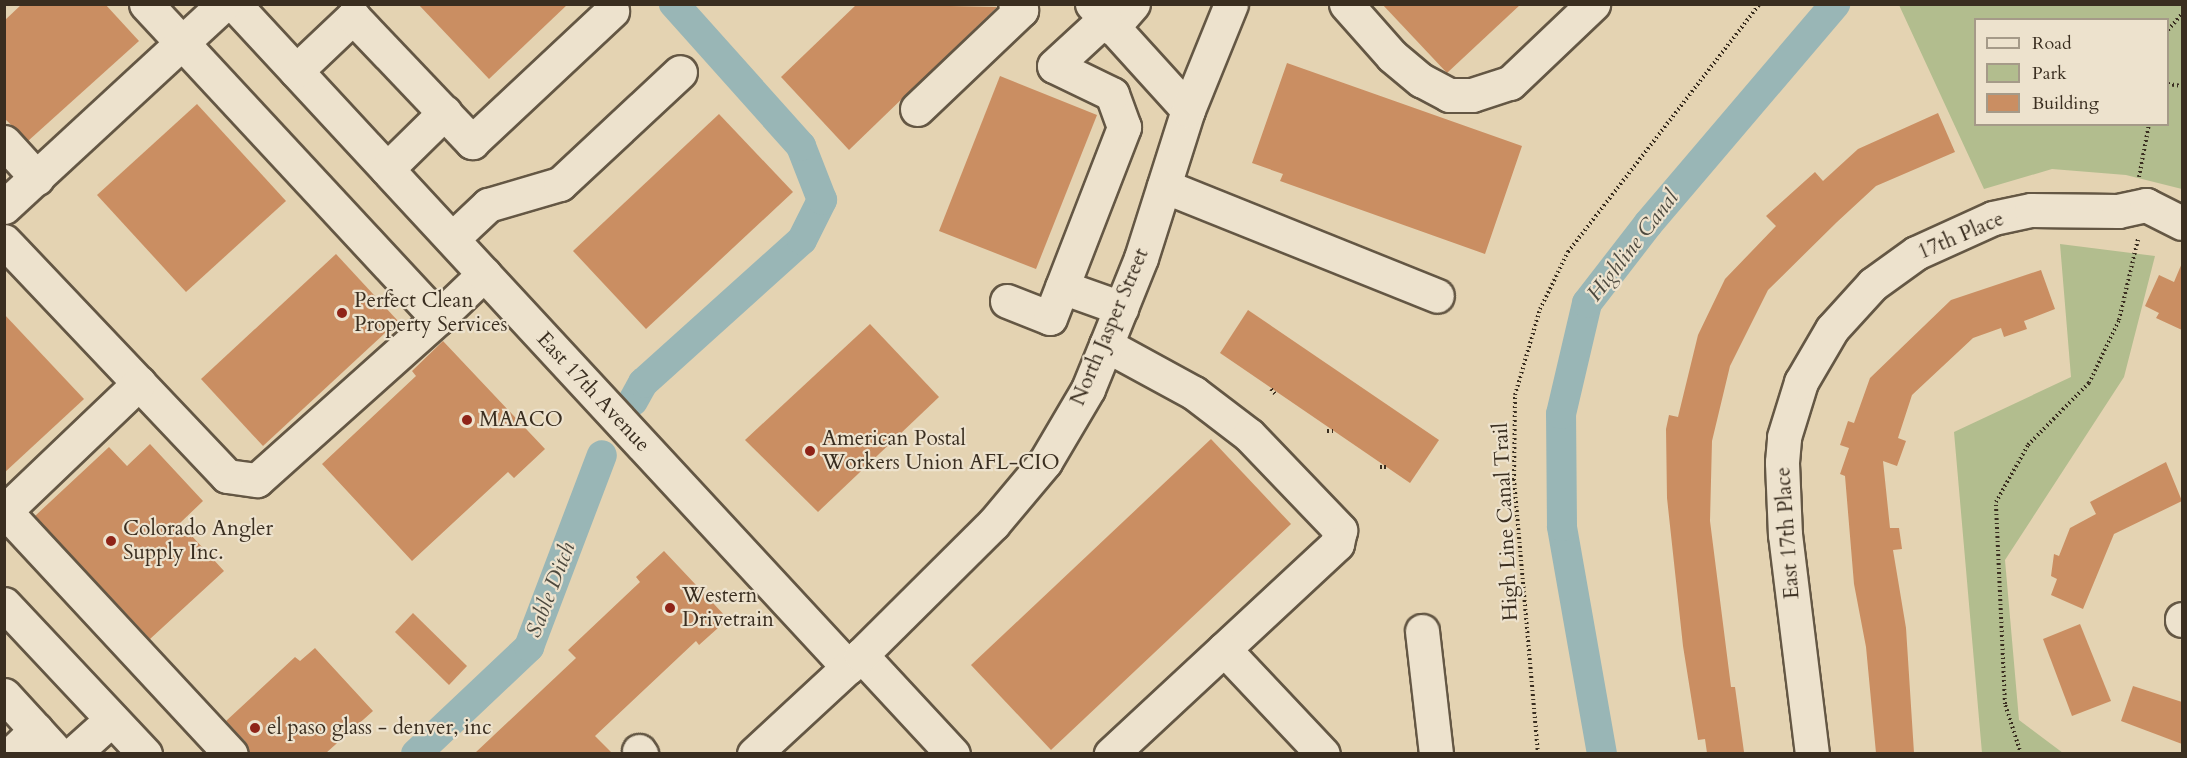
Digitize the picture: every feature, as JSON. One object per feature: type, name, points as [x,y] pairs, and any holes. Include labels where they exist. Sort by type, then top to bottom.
[{"type":"street","points":[[146,4],[438,318]]},
{"type":"street","points":[[917,109],[1021,10],[1016,4]]},
{"type":"street","name":"North Jasper Street","points":[[754,753],[855,661],[993,524],[1032,479],[1088,389],[1121,308],[1188,110],[1231,4]]},
{"type":"street","points":[[1346,4],[1392,56],[1421,80],[1449,95],[1472,95],[1510,83],[1593,4]]},
{"type":"street","points":[[4,207],[181,43],[241,8]]},
{"type":"street","name":"East 17th Avenue","points":[[241,8],[296,71],[484,274],[855,661],[953,753]]},
{"type":"street","points":[[296,71],[353,17],[472,142],[612,11]]},
{"type":"street","points":[[1007,301],[1050,318],[1124,127],[1112,94],[1054,66],[1110,14],[1188,110]]},
{"type":"street","points":[[452,239],[488,205],[560,184],[680,72]]},
{"type":"street","points":[[387,169],[445,112]]},
{"type":"street","points":[[4,142],[37,177]]},
{"type":"street","points":[[1164,186],[1437,296]]},
{"type":"street","points":[[2146,205],[2182,223]]},
{"type":"street","name":"17th Place","points":[[1837,324],[1873,284],[1916,253],[1994,218],[2031,210],[2118,211],[2146,205]]},
{"type":"street","points":[[4,241],[227,476],[257,480],[484,274]]},
{"type":"street","points":[[1062,287],[1121,308]]},
{"type":"street","name":"East 17th Place","points":[[1812,753],[1785,535],[1782,462],[1784,437],[1801,382],[1837,324]]},
{"type":"street","points":[[1106,345],[1194,393],[1249,435],[1340,530],[1337,544],[1111,753]]},
{"type":"street","points":[[139,383],[5,511],[231,753]]},
{"type":"street","points":[[4,604],[145,753]]},
{"type":"street","points":[[1422,631],[1436,753]]},
{"type":"street","points":[[1224,649],[1323,753]]},
{"type":"street","points":[[4,695],[58,753]]},
{"type":"street","points":[[74,753],[112,719]]},
{"type":"street","points":[[11,753],[36,730]]},
{"type":"path","name":"High Line Canal Trail","points":[[1538,753],[1514,480],[1515,395],[1540,309],[1568,252],[1760,4]]},
{"type":"path","points":[[2169,29],[2182,14]]},
{"type":"path","points":[[2021,753],[2005,704],[1996,502],[2028,445],[2089,382],[2119,320],[2146,205],[2138,181],[2150,126]]},
{"type":"path","points":[[1271,389],[1275,394]]},
{"type":"path","points":[[1380,467],[1386,467]]},
{"type":"green space","points":[[1899,5],[2182,5],[2182,189],[2126,175],[2052,169],[1984,189]]},
{"type":"green space","points":[[2060,244],[2155,256],[2124,377],[2005,560],[2019,720],[2063,753],[1982,753],[1954,432],[2071,377]]},
{"type":"building","points":[[22,4],[105,4],[139,41],[28,141],[4,118],[4,21]]},
{"type":"building","points":[[418,4],[568,4],[489,79]]},
{"type":"building","points":[[857,4],[997,7],[849,150],[781,77]]},
{"type":"building","points":[[1382,4],[1521,4],[1447,73]]},
{"type":"building","points":[[1287,63],[1522,146],[1485,254],[1280,181],[1283,174],[1252,163]]},
{"type":"building","points":[[1000,76],[1097,115],[1036,269],[939,231]]},
{"type":"building","points":[[197,104],[286,201],[186,292],[97,195]]},
{"type":"building","points":[[1938,113],[1955,152],[1876,186],[1837,222],[1768,290],[1730,366],[1712,441],[1710,521],[1731,687],[1735,687],[1744,752],[1707,753],[1705,739],[1698,740],[1683,646],[1667,498],[1666,429],[1669,415],[1678,417],[1698,335],[1725,279],[1776,226],[1766,216],[1815,172],[1823,181],[1858,149]]},
{"type":"building","points":[[719,114],[793,192],[646,329],[573,251]]},
{"type":"building","points":[[336,254],[398,321],[263,446],[201,379]]},
{"type":"building","points":[[2182,263],[2182,330],[2156,318],[2159,313],[2145,306],[2159,275],[2174,282]]},
{"type":"building","points":[[2041,270],[2055,309],[2024,321],[2027,329],[2004,337],[2001,328],[1973,338],[1912,395],[1898,438],[1906,441],[1897,466],[1883,461],[1890,528],[1899,528],[1902,549],[1893,550],[1906,628],[1914,753],[1876,753],[1866,647],[1854,584],[1845,476],[1840,474],[1849,448],[1840,445],[1848,421],[1854,423],[1870,378],[1951,300]]},
{"type":"building","points":[[1248,310],[1439,440],[1410,483],[1220,353]]},
{"type":"building","points":[[4,314],[84,399],[4,473]]},
{"type":"building","points":[[870,324],[939,397],[818,512],[745,440]]},
{"type":"building","points":[[443,341],[545,449],[514,478],[508,472],[412,561],[322,464],[416,376],[412,371]]},
{"type":"building","points":[[1211,439],[1291,524],[1051,750],[971,665]]},
{"type":"building","points":[[150,444],[203,501],[180,523],[224,571],[150,639],[35,516],[109,447],[127,466]]},
{"type":"building","points":[[2166,462],[2182,501],[2114,534],[2083,609],[2051,595],[2057,579],[2051,576],[2054,554],[2059,556],[2070,528],[2096,514],[2090,502]]},
{"type":"building","points":[[664,551],[728,619],[699,645],[696,641],[595,736],[612,753],[475,753],[576,658],[568,650],[640,582],[636,577]]},
{"type":"building","points":[[413,613],[467,666],[449,685],[395,632]]},
{"type":"building","points":[[2080,624],[2111,701],[2072,716],[2043,639]]},
{"type":"building","points":[[315,648],[373,711],[326,753],[249,753],[245,741],[226,721],[295,657],[300,661]]},
{"type":"building","points":[[2133,686],[2182,702],[2182,744],[2121,721]]},
{"type":"waterway","points":[[633,401],[643,383],[802,240],[822,200],[801,146],[674,4]]},
{"type":"waterway","name":"Highline Canal","points":[[1602,754],[1562,526],[1561,414],[1587,303],[1648,224],[1835,4]]},
{"type":"waterway","name":"Sable Ditch","points":[[416,754],[529,647],[602,455]]},
{"type":"place","name":"Perfect Clean Property Services","points":[[342,313]]},
{"type":"place","name":"MAACO","points":[[467,420]]},
{"type":"place","name":"American Postal Workers Union AFL-CIO","points":[[810,451]]},
{"type":"place","name":"Colorado Angler Supply Inc.","points":[[111,541]]},
{"type":"place","name":"Western Drivetrain","points":[[670,608]]},
{"type":"place","name":"el paso glass - denver, inc","points":[[255,728]]}]
